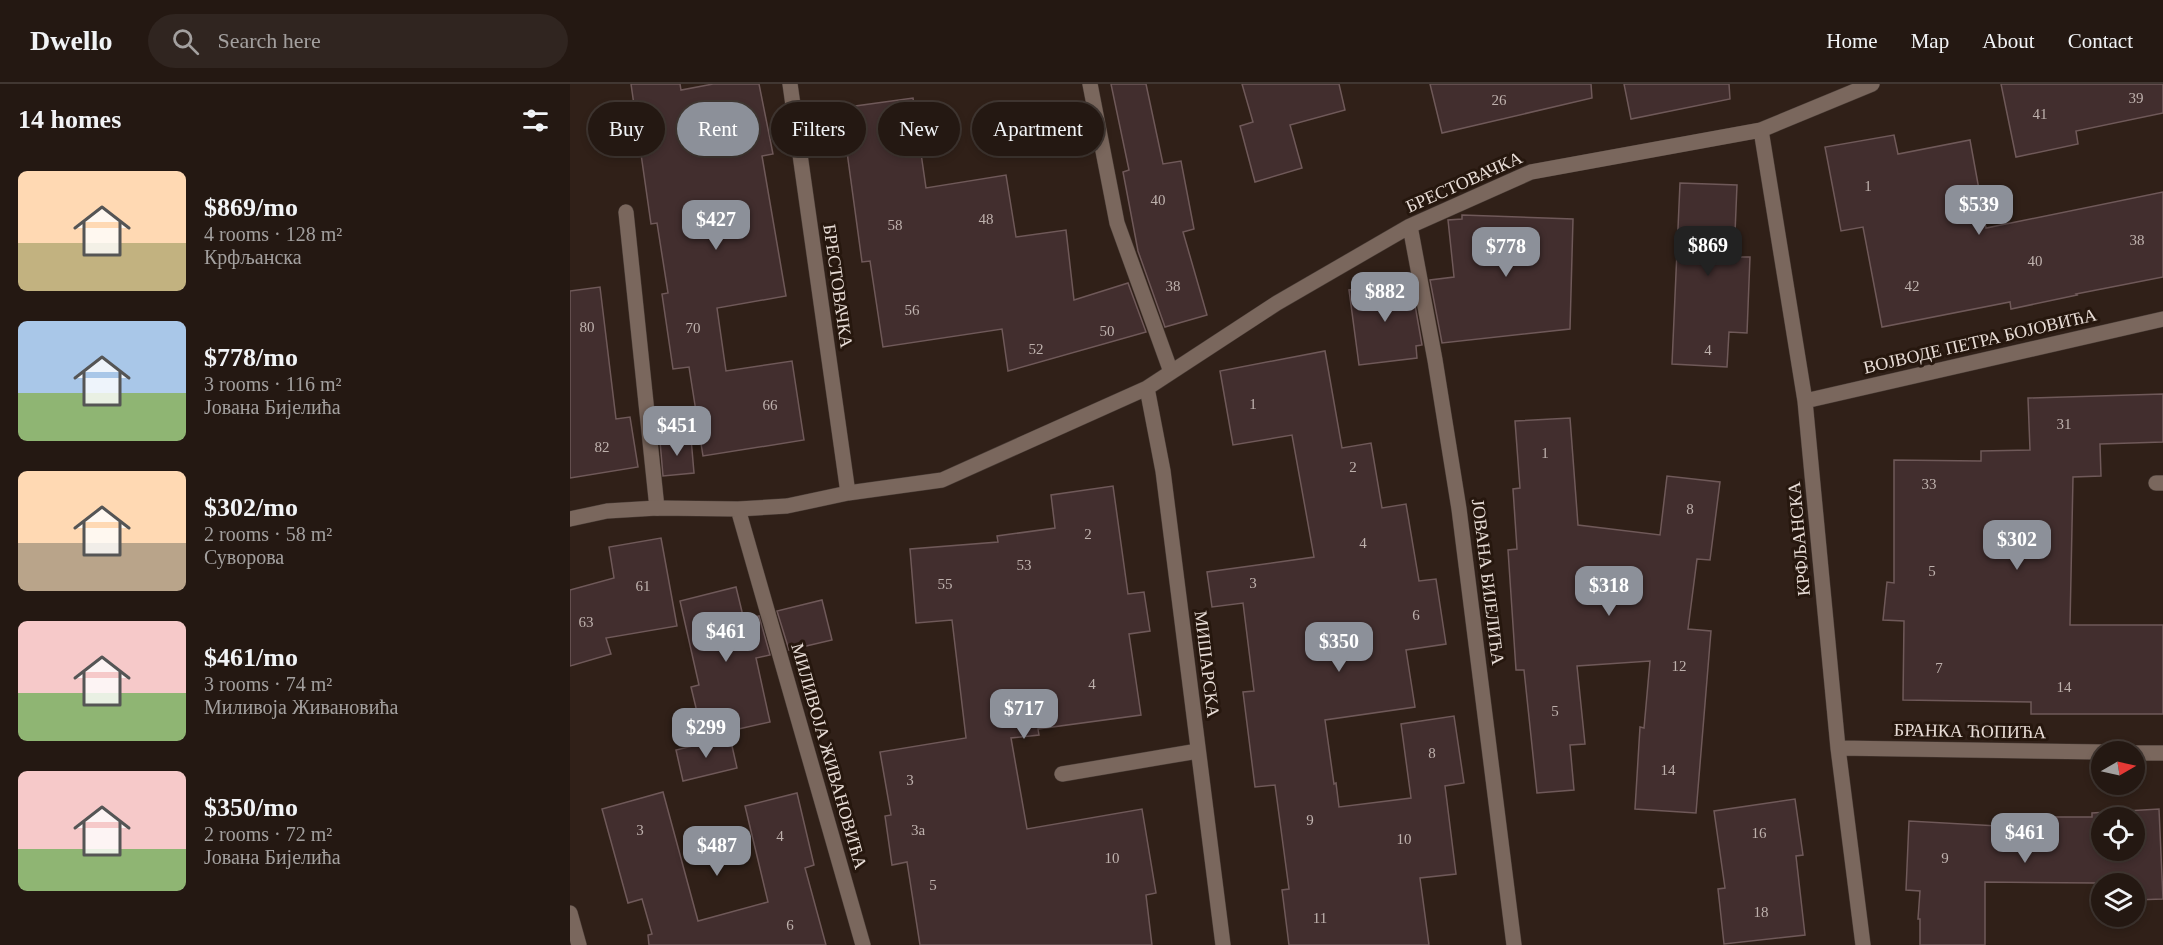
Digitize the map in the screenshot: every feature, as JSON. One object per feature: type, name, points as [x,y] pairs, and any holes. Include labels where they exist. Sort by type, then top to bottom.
[{"type":"street","name":"БРЕСТОВАЧКА","points":[[790,84],[848,493]]},
{"type":"street","points":[[1089,84],[1117,223],[1171,372]]},
{"type":"street","name":"БРЕСТОВАЧКА","points":[[570,519],[607,511],[657,508],[738,509],[787,506],[848,493],[942,480],[1147,388],[1277,303],[1410,226],[1531,172],[1761,130],[1872,84]]},
{"type":"street","name":"КРФЉАНСКА","points":[[1761,130],[1805,401],[1838,748],[1863,945]]},
{"type":"street","points":[[626,212],[657,508]]},
{"type":"street","name":"ЈОВАНА БИЈЕЛИЋА","points":[[1410,226],[1459,509],[1514,945]]},
{"type":"street","name":"ВОЈВОДЕ ПЕТРА БОЈОВИЋА","points":[[1805,401],[2163,319]]},
{"type":"street","name":"МИШАРСКА","points":[[1147,388],[1163,471],[1223,945]]},
{"type":"street","name":"МИЛИВОЈА ЖИВАНОВИЋА","points":[[738,509],[863,945]]},
{"type":"street","name":"БРАНКА ЋОПИЋА","points":[[1838,748],[2091,752]]},
{"type":"street","points":[[1062,774],[1198,751]]},
{"type":"street","points":[[2145,753],[2163,753]]},
{"type":"street","points":[[570,913],[579,945]]},
{"type":"building","points":[[631,84],[680,84],[681,90],[713,84],[759,84],[771,144],[771,154],[762,156],[786,296],[717,308],[726,371],[792,361],[804,440],[703,456],[689,367],[673,369],[662,294],[668,293],[657,223],[651,224],[641,156],[665,156],[665,102],[634,102]]},
{"type":"building","points":[[1111,84],[1146,84],[1163,164],[1181,161],[1194,229],[1183,232],[1207,315],[1165,327],[1138,251],[1123,172],[1129,170]]},
{"type":"building","points":[[1242,84],[1339,84],[1345,110],[1290,125],[1302,168],[1255,182],[1240,126],[1253,122]]},
{"type":"building","points":[[1430,84],[1591,84],[1592,98],[1442,133]]},
{"type":"building","points":[[1624,84],[1729,84],[1730,99],[1631,119]]},
{"type":"building","points":[[2001,84],[2163,84],[2163,113],[2076,131],[2078,144],[2016,157]]},
{"type":"building","points":[[913,98],[914,102],[884,102]]},
{"type":"building","points":[[878,103],[878,156],[921,156],[926,188],[1006,175],[1016,237],[1066,230],[1074,300],[1128,283],[1146,332],[1008,371],[1002,329],[883,347],[870,261],[862,262],[848,156],[866,156],[866,105]]},
{"type":"building","points":[[1894,135],[1898,154],[1970,140],[1986,228],[2163,192],[2163,277],[2011,309],[2010,302],[1882,327],[1863,227],[1841,231],[1825,147]]},
{"type":"building","points":[[1680,183],[1737,185],[1734,257],[1750,257],[1747,333],[1729,332],[1727,367],[1672,364]]},
{"type":"building","points":[[1462,215],[1573,219],[1570,329],[1442,343],[1430,280],[1454,277],[1448,220],[1462,219]]},
{"type":"building","points":[[1411,282],[1422,345],[1416,346],[1417,358],[1359,365],[1349,290]]},
{"type":"building","points":[[600,287],[616,419],[630,417],[638,467],[570,478],[570,291]]},
{"type":"building","points":[[1325,351],[1342,448],[1371,443],[1382,508],[1406,504],[1419,581],[1436,579],[1446,644],[1406,650],[1415,707],[1325,720],[1339,807],[1411,798],[1401,724],[1454,716],[1464,783],[1445,786],[1456,874],[1420,878],[1429,945],[1289,945],[1282,890],[1289,889],[1275,785],[1255,787],[1243,692],[1254,691],[1243,603],[1212,607],[1207,572],[1314,557],[1292,435],[1233,445],[1220,371]]},
{"type":"building","points":[[2163,394],[2163,442],[2100,444],[2101,476],[2073,477],[2070,625],[2163,625],[2163,714],[2031,714],[2031,702],[1903,700],[1904,621],[1883,620],[1887,582],[1894,583],[1894,460],[1981,461],[1981,451],[2030,450],[2028,398]]},
{"type":"building","points":[[1570,418],[1578,525],[1660,535],[1667,476],[1720,482],[1710,560],[1697,559],[1688,629],[1711,631],[1696,813],[1635,809],[1640,727],[1644,728],[1650,661],[1577,666],[1585,744],[1570,745],[1574,790],[1537,793],[1524,670],[1516,670],[1508,550],[1517,549],[1513,489],[1520,488],[1515,421]]},
{"type":"building","points":[[691,438],[694,473],[663,476],[660,441]]},
{"type":"building","points":[[1113,486],[1128,594],[1144,592],[1150,631],[1129,634],[1141,715],[1038,729],[1039,735],[1011,738],[1027,829],[1142,809],[1156,893],[1146,895],[1152,945],[920,945],[907,862],[892,865],[885,816],[891,815],[880,752],[966,738],[952,620],[916,623],[910,549],[998,542],[997,536],[1055,528],[1051,495]]},
{"type":"building","points":[[661,538],[677,626],[606,638],[611,654],[570,666],[570,590],[614,578],[609,547]]},
{"type":"building","points":[[736,587],[744,620],[759,616],[770,655],[756,658],[770,722],[703,737],[691,687],[699,685],[680,601]]},
{"type":"building","points":[[822,600],[832,640],[789,650],[777,611]]},
{"type":"building","points":[[730,737],[737,768],[683,781],[676,750]]},
{"type":"building","points":[[663,792],[698,921],[768,902],[745,806],[797,793],[814,865],[805,868],[826,945],[649,945],[648,935],[652,934],[642,899],[628,903],[602,809]]},
{"type":"building","points":[[1795,799],[1803,855],[1796,856],[1805,935],[1724,944],[1718,889],[1725,888],[1714,811]]},
{"type":"building","points":[[2159,809],[2163,899],[2145,900],[2145,873],[2091,873],[2091,883],[1985,882],[1985,945],[1920,945],[1920,919],[1918,919],[1920,891],[1906,890],[1909,821],[2016,827],[2016,817],[2091,817],[2091,861],[2145,861],[2145,810]]}]
